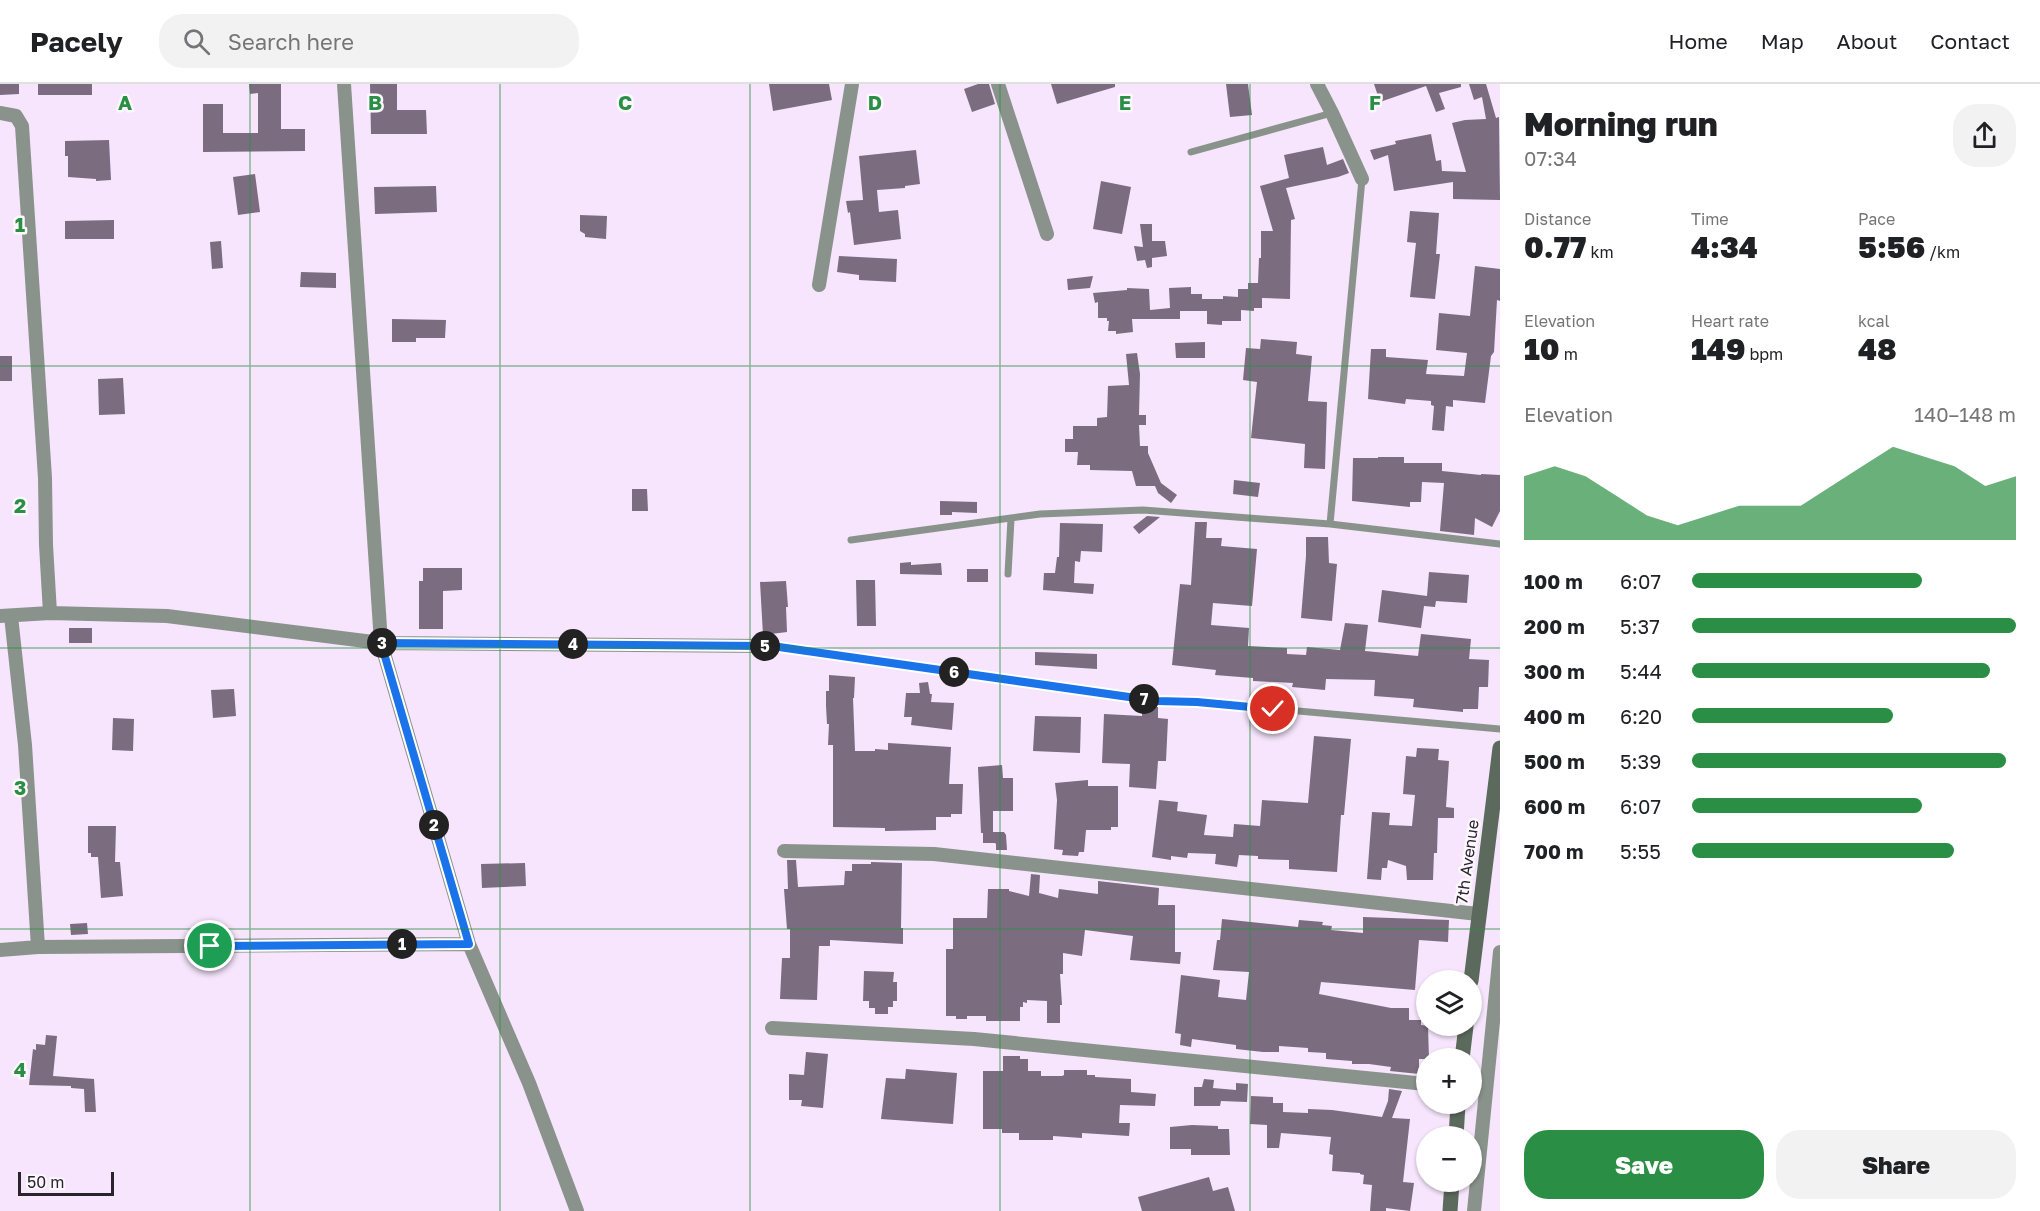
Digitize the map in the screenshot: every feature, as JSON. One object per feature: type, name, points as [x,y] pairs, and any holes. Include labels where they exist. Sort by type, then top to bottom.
[{"type":"main road","name":"7th Avenue","points":[[1472,970],[1500,748]]},
{"type":"main road","points":[[1450,1211],[1451,1192]]},
{"type":"street","points":[[344,84],[381,643],[469,944],[529,1083],[577,1211]]},
{"type":"street","points":[[819,285],[852,84]]},
{"type":"street","points":[[998,84],[1047,234]]},
{"type":"street","points":[[1317,84],[1362,179]]},
{"type":"street","points":[[0,113],[16,116],[22,126],[45,478],[50,613]]},
{"type":"street","points":[[38,947],[25,745],[6,616],[50,613],[167,615],[381,643],[772,646]]},
{"type":"street","points":[[784,851],[934,854],[1478,914]]},
{"type":"street","points":[[0,950],[38,947],[469,944]]},
{"type":"street","points":[[1474,1211],[1495,1058],[1500,952]]},
{"type":"street","points":[[772,1028],[974,1039],[1416,1083]]},
{"type":"lane","points":[[1191,152],[1332,113]]},
{"type":"lane","points":[[1330,524],[1362,179]]},
{"type":"lane","points":[[851,540],[1040,514],[1143,510],[1330,524],[1500,544]]},
{"type":"lane","points":[[1008,574],[1011,519]]},
{"type":"lane","points":[[772,646],[1157,701],[1197,702],[1500,729]]},
{"type":"building","points":[[0,84],[19,84],[19,94],[0,95]]},
{"type":"building","points":[[38,84],[92,84],[92,95],[38,95]]},
{"type":"building","points":[[249,84],[281,84],[281,129],[305,129],[305,151],[203,152],[203,104],[223,104],[223,133],[258,133],[258,93],[250,94]]},
{"type":"building","points":[[370,84],[397,84],[397,110],[426,110],[427,134],[371,134]]},
{"type":"building","points":[[769,84],[829,84],[832,100],[773,111]]},
{"type":"building","points":[[978,84],[989,84],[995,104],[972,112],[964,89]]},
{"type":"building","points":[[1051,84],[1115,84],[1115,87],[1057,104]]},
{"type":"building","points":[[1226,84],[1248,84],[1252,115],[1230,117]]},
{"type":"building","points":[[1374,84],[1461,84],[1461,87],[1439,93],[1445,109],[1436,112],[1426,86],[1380,102]]},
{"type":"building","points":[[1469,84],[1486,84],[1496,118],[1499,117],[1500,200],[1453,199],[1453,182],[1394,191],[1388,155],[1374,160],[1370,150],[1396,144],[1395,141],[1431,134],[1436,161],[1441,160],[1442,171],[1466,172],[1452,123],[1486,119],[1482,97],[1474,100]]},
{"type":"building","points":[[109,140],[111,180],[96,181],[96,179],[68,177],[65,141]]},
{"type":"building","points":[[1323,147],[1327,165],[1343,159],[1349,173],[1286,188],[1295,219],[1291,220],[1290,299],[1262,298],[1262,308],[1254,308],[1254,311],[1241,310],[1241,321],[1222,321],[1222,325],[1207,324],[1207,311],[1180,311],[1180,319],[1132,319],[1133,332],[1116,334],[1116,331],[1108,331],[1109,321],[1107,318],[1098,318],[1098,302],[1095,303],[1093,293],[1127,290],[1127,288],[1149,289],[1150,310],[1170,308],[1169,288],[1191,287],[1191,294],[1202,294],[1202,299],[1223,299],[1223,296],[1238,297],[1238,289],[1248,289],[1248,283],[1258,283],[1261,231],[1273,231],[1260,186],[1289,178],[1284,155]]},
{"type":"building","points":[[916,150],[920,184],[905,186],[905,188],[877,190],[879,212],[898,210],[901,239],[854,245],[850,212],[848,213],[846,201],[863,200],[859,156]]},
{"type":"building","points":[[255,174],[260,212],[238,215],[233,177]]},
{"type":"building","points":[[1101,181],[1131,187],[1122,234],[1093,229]]},
{"type":"building","points":[[436,186],[437,212],[375,214],[374,187]]},
{"type":"building","points":[[1410,211],[1439,213],[1436,254],[1440,254],[1435,299],[1410,297],[1416,243],[1407,242]]},
{"type":"building","points":[[580,215],[607,216],[606,239],[585,237],[585,234],[580,231]]},
{"type":"building","points":[[114,220],[114,239],[65,239],[65,221]]},
{"type":"building","points":[[1140,224],[1152,224],[1152,241],[1165,241],[1167,256],[1152,258],[1152,267],[1147,268],[1145,260],[1137,261],[1134,246],[1143,247]]},
{"type":"building","points":[[221,241],[223,268],[212,269],[210,242]]},
{"type":"building","points":[[839,256],[897,259],[896,282],[859,280],[859,275],[837,272]]},
{"type":"building","points":[[1475,266],[1500,269],[1500,301],[1497,300],[1494,352],[1491,356],[1485,403],[1453,400],[1453,407],[1446,406],[1444,431],[1432,430],[1434,406],[1431,405],[1431,401],[1406,399],[1405,404],[1368,399],[1371,349],[1386,349],[1386,357],[1428,360],[1426,374],[1464,376],[1467,353],[1436,350],[1439,313],[1470,316]]},
{"type":"building","points":[[301,272],[336,273],[336,288],[300,287]]},
{"type":"building","points":[[1093,276],[1090,288],[1068,290],[1067,279]]},
{"type":"building","points":[[392,319],[446,320],[445,338],[416,338],[416,342],[392,342]]},
{"type":"building","points":[[1261,339],[1297,342],[1296,354],[1312,356],[1308,401],[1327,402],[1325,469],[1304,468],[1305,444],[1251,438],[1257,382],[1243,380],[1246,348],[1260,349]]},
{"type":"building","points":[[1205,342],[1205,358],[1176,358],[1175,343]]},
{"type":"building","points":[[1137,353],[1140,374],[1139,415],[1146,415],[1146,425],[1139,425],[1140,446],[1148,446],[1148,453],[1161,483],[1177,495],[1171,503],[1158,493],[1155,486],[1136,486],[1132,471],[1090,470],[1090,465],[1077,465],[1078,452],[1065,452],[1065,439],[1073,439],[1073,426],[1097,426],[1097,418],[1107,417],[1108,386],[1129,385],[1126,354]]},
{"type":"building","points":[[0,356],[12,356],[12,381],[0,381]]},
{"type":"building","points":[[123,378],[125,414],[99,415],[98,379]]},
{"type":"building","points":[[1404,457],[1404,463],[1442,463],[1442,471],[1500,475],[1500,511],[1492,527],[1475,518],[1474,535],[1440,531],[1444,483],[1422,482],[1421,502],[1410,502],[1410,507],[1352,501],[1353,458]]},
{"type":"building","points":[[1234,480],[1260,483],[1258,497],[1233,494]]},
{"type":"building","points":[[632,489],[647,489],[648,511],[632,511]]},
{"type":"building","points":[[940,501],[977,502],[977,513],[952,512],[952,515],[940,515]]},
{"type":"building","points":[[1147,516],[1160,517],[1139,534],[1133,527]]},
{"type":"building","points":[[1195,522],[1207,522],[1206,538],[1222,538],[1221,546],[1257,549],[1252,606],[1213,603],[1211,625],[1249,628],[1248,646],[1287,648],[1287,654],[1306,655],[1307,647],[1340,650],[1345,623],[1368,625],[1365,651],[1418,656],[1421,634],[1471,639],[1469,659],[1489,660],[1488,687],[1479,687],[1478,709],[1463,709],[1463,712],[1413,707],[1414,699],[1374,696],[1375,680],[1326,679],[1325,690],[1292,687],[1293,683],[1253,681],[1253,678],[1215,675],[1216,670],[1172,665],[1180,584],[1191,585]]},
{"type":"building","points":[[1060,523],[1103,524],[1102,552],[1081,551],[1080,562],[1075,561],[1074,583],[1094,584],[1093,594],[1043,590],[1044,573],[1055,573],[1057,557],[1059,557]]},
{"type":"building","points":[[1306,537],[1328,537],[1329,563],[1337,564],[1332,621],[1301,618]]},
{"type":"building","points":[[911,562],[911,565],[941,563],[942,575],[900,574],[900,563]]},
{"type":"building","points":[[423,568],[462,568],[462,590],[443,591],[443,629],[419,629],[419,581],[423,581]]},
{"type":"building","points":[[967,569],[988,569],[988,582],[967,582]]},
{"type":"building","points":[[1429,572],[1469,575],[1467,603],[1436,601],[1435,607],[1424,606],[1421,628],[1378,622],[1382,590],[1427,596]]},
{"type":"building","points":[[856,580],[875,580],[876,626],[857,626]]},
{"type":"building","points":[[786,581],[787,632],[763,635],[760,582]]},
{"type":"building","points":[[69,628],[92,628],[92,643],[69,643]]},
{"type":"building","points":[[1035,652],[1097,654],[1097,669],[1035,665]]},
{"type":"building","points":[[829,675],[855,677],[853,698],[855,751],[888,750],[888,743],[951,747],[949,784],[963,784],[962,814],[936,817],[936,830],[885,831],[885,828],[833,827],[833,745],[828,745],[829,724],[827,724],[826,706]]},
{"type":"building","points":[[928,682],[930,694],[932,694],[931,702],[954,703],[952,730],[911,725],[912,717],[904,717],[906,693],[920,693],[919,683]]},
{"type":"building","points":[[234,689],[236,716],[213,718],[211,690]]},
{"type":"building","points":[[1142,706],[1158,707],[1158,718],[1168,719],[1166,761],[1158,761],[1156,789],[1129,787],[1130,764],[1102,763],[1104,714],[1142,716]]},
{"type":"building","points":[[1035,716],[1081,717],[1080,753],[1033,751]]},
{"type":"building","points":[[113,718],[134,719],[133,751],[112,750]]},
{"type":"building","points":[[1314,736],[1351,739],[1344,815],[1341,815],[1337,872],[1289,869],[1289,860],[1258,859],[1258,856],[1239,855],[1237,867],[1215,864],[1216,854],[1188,853],[1187,858],[1171,856],[1171,860],[1152,857],[1159,800],[1178,802],[1177,811],[1207,815],[1204,835],[1233,837],[1234,824],[1260,826],[1262,800],[1308,803]]},
{"type":"building","points":[[1417,748],[1439,749],[1438,760],[1449,761],[1446,807],[1454,808],[1454,818],[1438,818],[1437,853],[1434,853],[1433,880],[1407,880],[1406,866],[1388,860],[1387,868],[1382,868],[1381,880],[1367,879],[1372,812],[1390,813],[1389,825],[1412,826],[1415,795],[1403,794],[1406,756],[1416,757]]},
{"type":"building","points":[[1002,765],[1003,778],[1013,778],[1013,811],[993,811],[993,832],[1004,832],[1006,835],[1007,850],[996,850],[995,843],[983,843],[978,767]]},
{"type":"building","points":[[1088,780],[1088,786],[1118,786],[1118,827],[1111,827],[1111,830],[1086,830],[1084,852],[1079,852],[1078,856],[1062,855],[1063,850],[1054,849],[1057,800],[1055,783]]},
{"type":"building","points":[[88,826],[116,826],[115,862],[120,862],[123,896],[101,898],[98,857],[91,857],[91,853],[88,853]]},
{"type":"building","points":[[787,860],[796,860],[798,887],[844,885],[845,871],[852,871],[852,864],[902,863],[901,928],[903,928],[903,944],[830,940],[830,946],[819,946],[817,1000],[780,999],[782,958],[790,958],[790,929],[787,929],[784,889],[788,889]]},
{"type":"building","points":[[525,863],[526,886],[482,888],[481,864]]},
{"type":"building","points":[[1031,874],[1040,875],[1039,893],[1058,898],[1059,889],[1098,894],[1098,881],[1159,888],[1158,905],[1175,905],[1175,952],[1181,952],[1180,964],[1130,960],[1133,936],[1085,930],[1082,956],[1063,953],[1063,974],[1060,974],[1062,1005],[1060,1005],[1060,1023],[1047,1023],[1047,1001],[1027,1000],[1027,1003],[1023,1002],[1023,1007],[1020,1007],[1020,1021],[986,1021],[986,1016],[967,1016],[967,1019],[956,1019],[956,1016],[946,1016],[946,949],[953,949],[953,918],[987,918],[988,889],[1009,889],[1009,891],[1029,896]]},
{"type":"building","points":[[1363,917],[1449,920],[1448,942],[1419,940],[1415,990],[1321,982],[1319,994],[1391,1008],[1409,1008],[1409,1020],[1416,1020],[1416,1036],[1428,1036],[1429,1048],[1416,1048],[1416,1074],[1390,1071],[1391,1067],[1326,1059],[1326,1053],[1308,1052],[1308,1048],[1279,1046],[1279,1052],[1263,1052],[1236,1049],[1236,1045],[1192,1039],[1191,1047],[1180,1045],[1181,1034],[1175,1033],[1181,975],[1220,980],[1218,997],[1246,1000],[1249,972],[1213,970],[1222,919],[1298,927],[1299,920],[1323,922],[1322,925],[1332,926],[1331,930],[1363,933]]},
{"type":"building","points":[[87,923],[88,934],[71,935],[70,924]]},
{"type":"building","points":[[864,971],[894,972],[893,982],[897,982],[897,1001],[893,1001],[893,1007],[888,1007],[888,1014],[875,1014],[875,1008],[869,1008],[869,1001],[863,1001]]},
{"type":"building","points":[[46,1035],[57,1036],[53,1076],[94,1079],[96,1112],[85,1112],[84,1089],[71,1088],[71,1086],[29,1085],[33,1049],[36,1050],[36,1044],[45,1045]]},
{"type":"building","points":[[806,1052],[828,1054],[823,1108],[801,1106],[802,1100],[789,1100],[789,1074],[804,1075]]},
{"type":"building","points":[[1003,1056],[1020,1056],[1020,1059],[1028,1059],[1028,1071],[1041,1071],[1041,1076],[1062,1076],[1064,1070],[1087,1070],[1087,1075],[1095,1075],[1095,1077],[1131,1079],[1131,1092],[1156,1094],[1155,1106],[1120,1105],[1119,1123],[1130,1123],[1129,1136],[1082,1133],[1082,1138],[1053,1136],[1053,1140],[1019,1140],[1019,1133],[1002,1133],[1002,1129],[983,1129],[983,1071],[1003,1071]]},
{"type":"building","points":[[906,1069],[957,1073],[953,1124],[881,1119],[886,1078],[905,1079]]},
{"type":"building","points":[[1204,1079],[1214,1080],[1213,1088],[1236,1090],[1236,1083],[1248,1084],[1247,1102],[1221,1101],[1220,1106],[1194,1106],[1194,1087],[1202,1087]]},
{"type":"building","points":[[1389,1089],[1402,1091],[1392,1118],[1410,1119],[1403,1182],[1414,1183],[1410,1211],[1386,1208],[1386,1211],[1370,1211],[1372,1185],[1363,1184],[1364,1175],[1332,1171],[1333,1155],[1329,1154],[1331,1137],[1281,1133],[1279,1148],[1267,1148],[1267,1125],[1250,1124],[1251,1096],[1273,1097],[1273,1103],[1283,1103],[1283,1112],[1308,1113],[1308,1109],[1332,1110],[1382,1117],[1388,1101]]},
{"type":"building","points":[[1218,1126],[1218,1129],[1229,1129],[1230,1155],[1191,1155],[1191,1149],[1170,1149],[1170,1127]]},
{"type":"building","points":[[1209,1177],[1213,1191],[1228,1187],[1235,1211],[1142,1211],[1138,1197]]},
{"type":"route","points":[[210,946],[469,944],[381,643],[772,646],[1157,701],[1273,709]]}]
